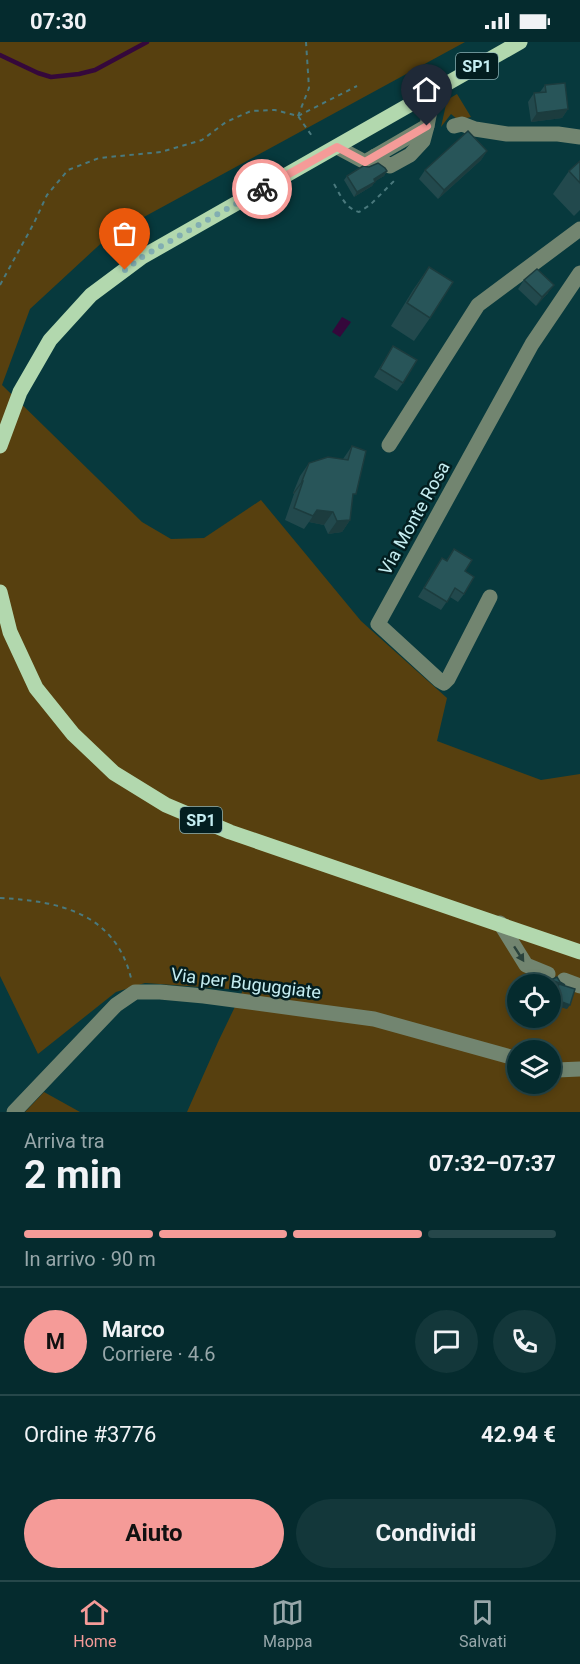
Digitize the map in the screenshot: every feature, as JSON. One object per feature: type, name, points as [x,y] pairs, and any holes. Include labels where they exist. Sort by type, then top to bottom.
[{"type":"main road","name":"SP1","points":[[0,446],[20,392],[50,340],[91,295],[142,257],[520,42]]},
{"type":"main road","name":"SP1","points":[[0,592],[10,632],[36,688],[73,734],[114,773],[166,805],[230,832],[580,952]]},
{"type":"street","points":[[337,147],[365,162],[378,158],[426,130],[434,90]]},
{"type":"street","points":[[454,126],[462,124],[475,129],[507,134],[558,134],[580,137]]},
{"type":"street","points":[[389,445],[478,305],[580,229]]},
{"type":"street","name":"Via Monte Rosa","points":[[490,597],[444,683],[378,624],[532,344],[580,273]]},
{"type":"street","points":[[500,924],[526,965],[548,974]]},
{"type":"street","points":[[564,980],[580,986]]},
{"type":"street","points":[[14,1112],[116,1005],[135,992]]},
{"type":"street","name":"Via per Buguggiate","points":[[135,992],[204,996],[374,1019],[507,1056]]},
{"type":"street","points":[[561,1069],[580,1068]]},
{"type":"path","points":[[298,116],[309,88],[306,42]]},
{"type":"path","points":[[298,116],[357,86]]},
{"type":"path","points":[[0,285],[47,195],[68,170],[99,158],[161,152],[202,140],[226,122],[251,111],[274,110],[298,116],[312,136]]},
{"type":"path","points":[[0,898],[22,899],[67,907],[92,920],[111,937],[121,950],[128,962],[135,992]]},
{"type":"shaded area","points":[[0,42],[465,42],[109,236],[30,309],[2,385],[142,522],[171,539],[204,538],[261,500],[361,621],[447,698],[437,741],[541,780],[580,774],[580,1112],[187,1112],[243,990],[145,983],[116,992],[38,1054],[0,976]]},
{"type":"shaded area","points":[[457,94],[471,117],[458,120],[451,114],[441,127],[447,100]]},
{"type":"shaded area","points":[[342,317],[351,322],[340,337],[332,332]]},
{"type":"shaded area","points":[[44,1092],[80,1112],[25,1112]]},
{"type":"building","points":[[565,83],[568,109],[537,113],[534,93],[546,92],[545,85]]},
{"type":"building","points":[[468,131],[487,151],[444,190],[425,170]]},
{"type":"building","points":[[580,161],[580,183],[569,171]]},
{"type":"building","points":[[378,163],[387,171],[374,179],[375,182],[357,192],[347,176],[363,166],[369,167]]},
{"type":"building","points":[[429,267],[453,282],[430,318],[407,303]]},
{"type":"building","points":[[537,269],[554,285],[542,297],[524,280]]},
{"type":"building","points":[[393,346],[417,360],[403,383],[380,369]]},
{"type":"building","points":[[352,446],[366,451],[356,494],[353,494],[350,520],[337,521],[333,512],[317,510],[313,516],[294,508],[309,463],[328,457],[348,460]]},
{"type":"building","points":[[454,549],[472,560],[465,571],[474,577],[464,594],[455,588],[447,602],[424,588],[442,558],[447,561]]},
{"type":"building","points":[[561,985],[575,989],[570,1005],[561,1002]]},
{"type":"waterway","points":[[0,55],[51,77],[95,70],[147,42]]},
{"type":"way so far","points":[[125,270],[142,257],[262,189]]},
{"type":"route","points":[[262,189],[337,147],[365,162],[427,126]]}]
